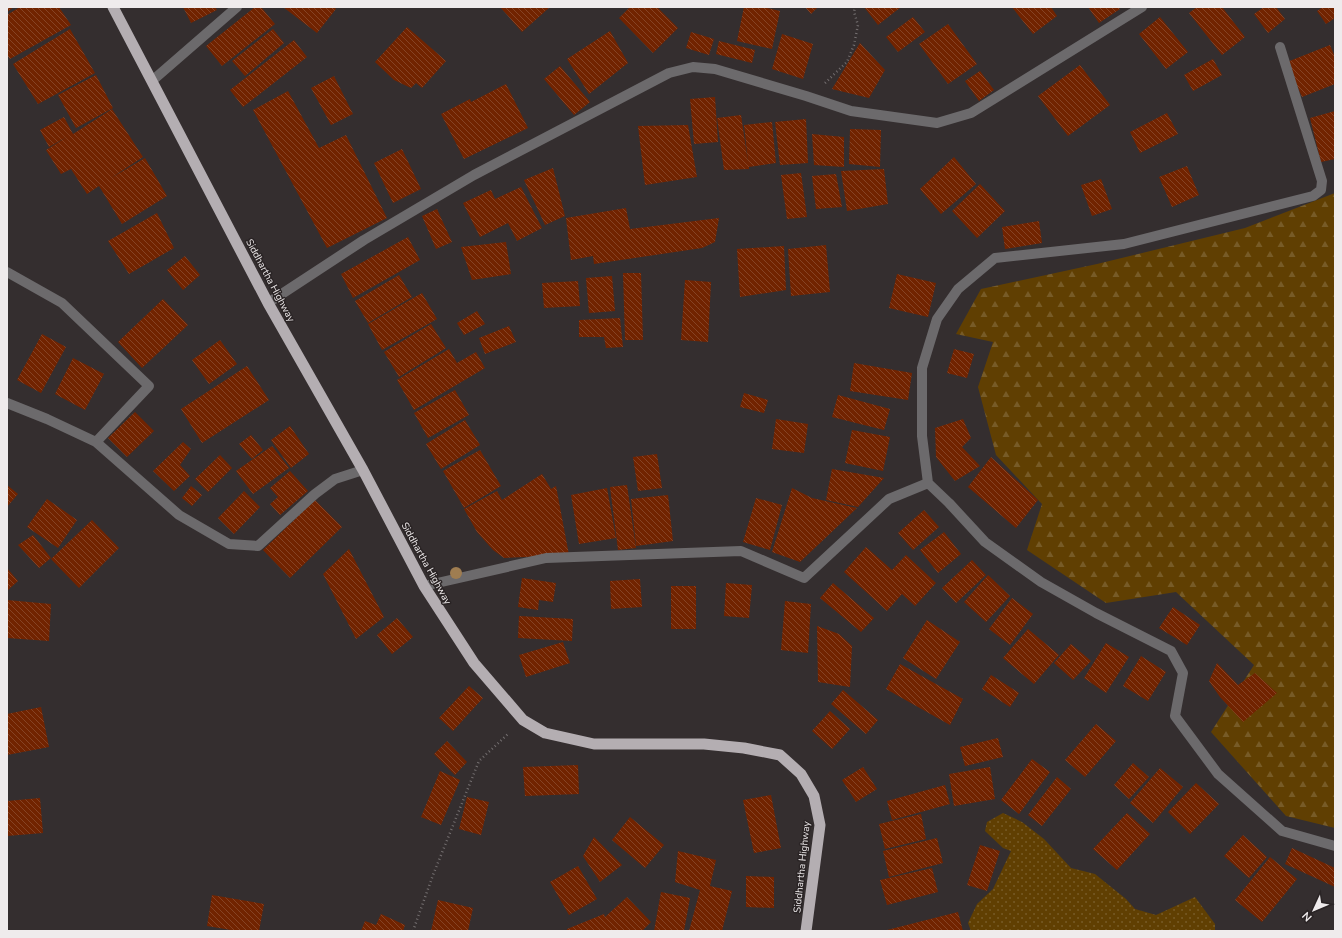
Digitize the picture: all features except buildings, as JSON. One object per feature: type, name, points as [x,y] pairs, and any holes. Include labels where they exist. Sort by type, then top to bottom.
[{"type":"highway","name":"Siddhartha Highway","points":[[113,7],[153,80],[268,303],[363,470],[424,586],[474,663],[523,720],[545,734],[594,744],[704,744],[744,748],[780,755],[801,774],[814,796],[820,825],[806,931]]},
{"type":"street","points":[[153,80],[237,7]]},
{"type":"street","points":[[268,303],[364,240],[474,175],[670,73],[694,67],[715,69],[806,96],[850,111],[938,123],[971,113],[1142,7]]},
{"type":"street","points":[[1280,47],[1322,181],[1321,190],[1313,196],[1124,244],[995,258],[958,289],[937,319],[922,368],[922,436],[928,482],[950,503],[985,542],[1041,582],[1096,613],[1171,651],[1183,673],[1175,716],[1218,774],[1282,830],[1335,846]]},
{"type":"street","points":[[7,272],[62,303],[149,386],[96,442]]},
{"type":"street","points":[[7,403],[47,419],[96,442],[180,515],[229,544],[258,546],[315,494],[335,479],[363,470]]},
{"type":"street","points":[[424,586],[546,558],[741,551],[804,578],[890,499],[928,482]]},
{"type":"path","points":[[806,96],[825,83],[847,62],[854,45],[858,25],[854,12],[855,7]]},
{"type":"path","points":[[413,931],[433,875],[479,761],[523,720]]},
{"type":"green space","points":[[1335,193],[1335,828],[1286,816],[1211,732],[1254,665],[1176,592],[1106,603],[1027,550],[1042,504],[996,455],[978,387],[993,342],[956,334],[981,289],[1097,264],[1245,228]]},
{"type":"green space","points":[[1003,813],[1022,822],[1044,839],[1071,868],[1095,874],[1126,899],[1135,909],[1156,915],[1195,897],[1215,924],[1215,931],[971,931],[968,923],[977,904],[993,889],[1011,851],[1003,848],[985,831],[987,822]]}]
